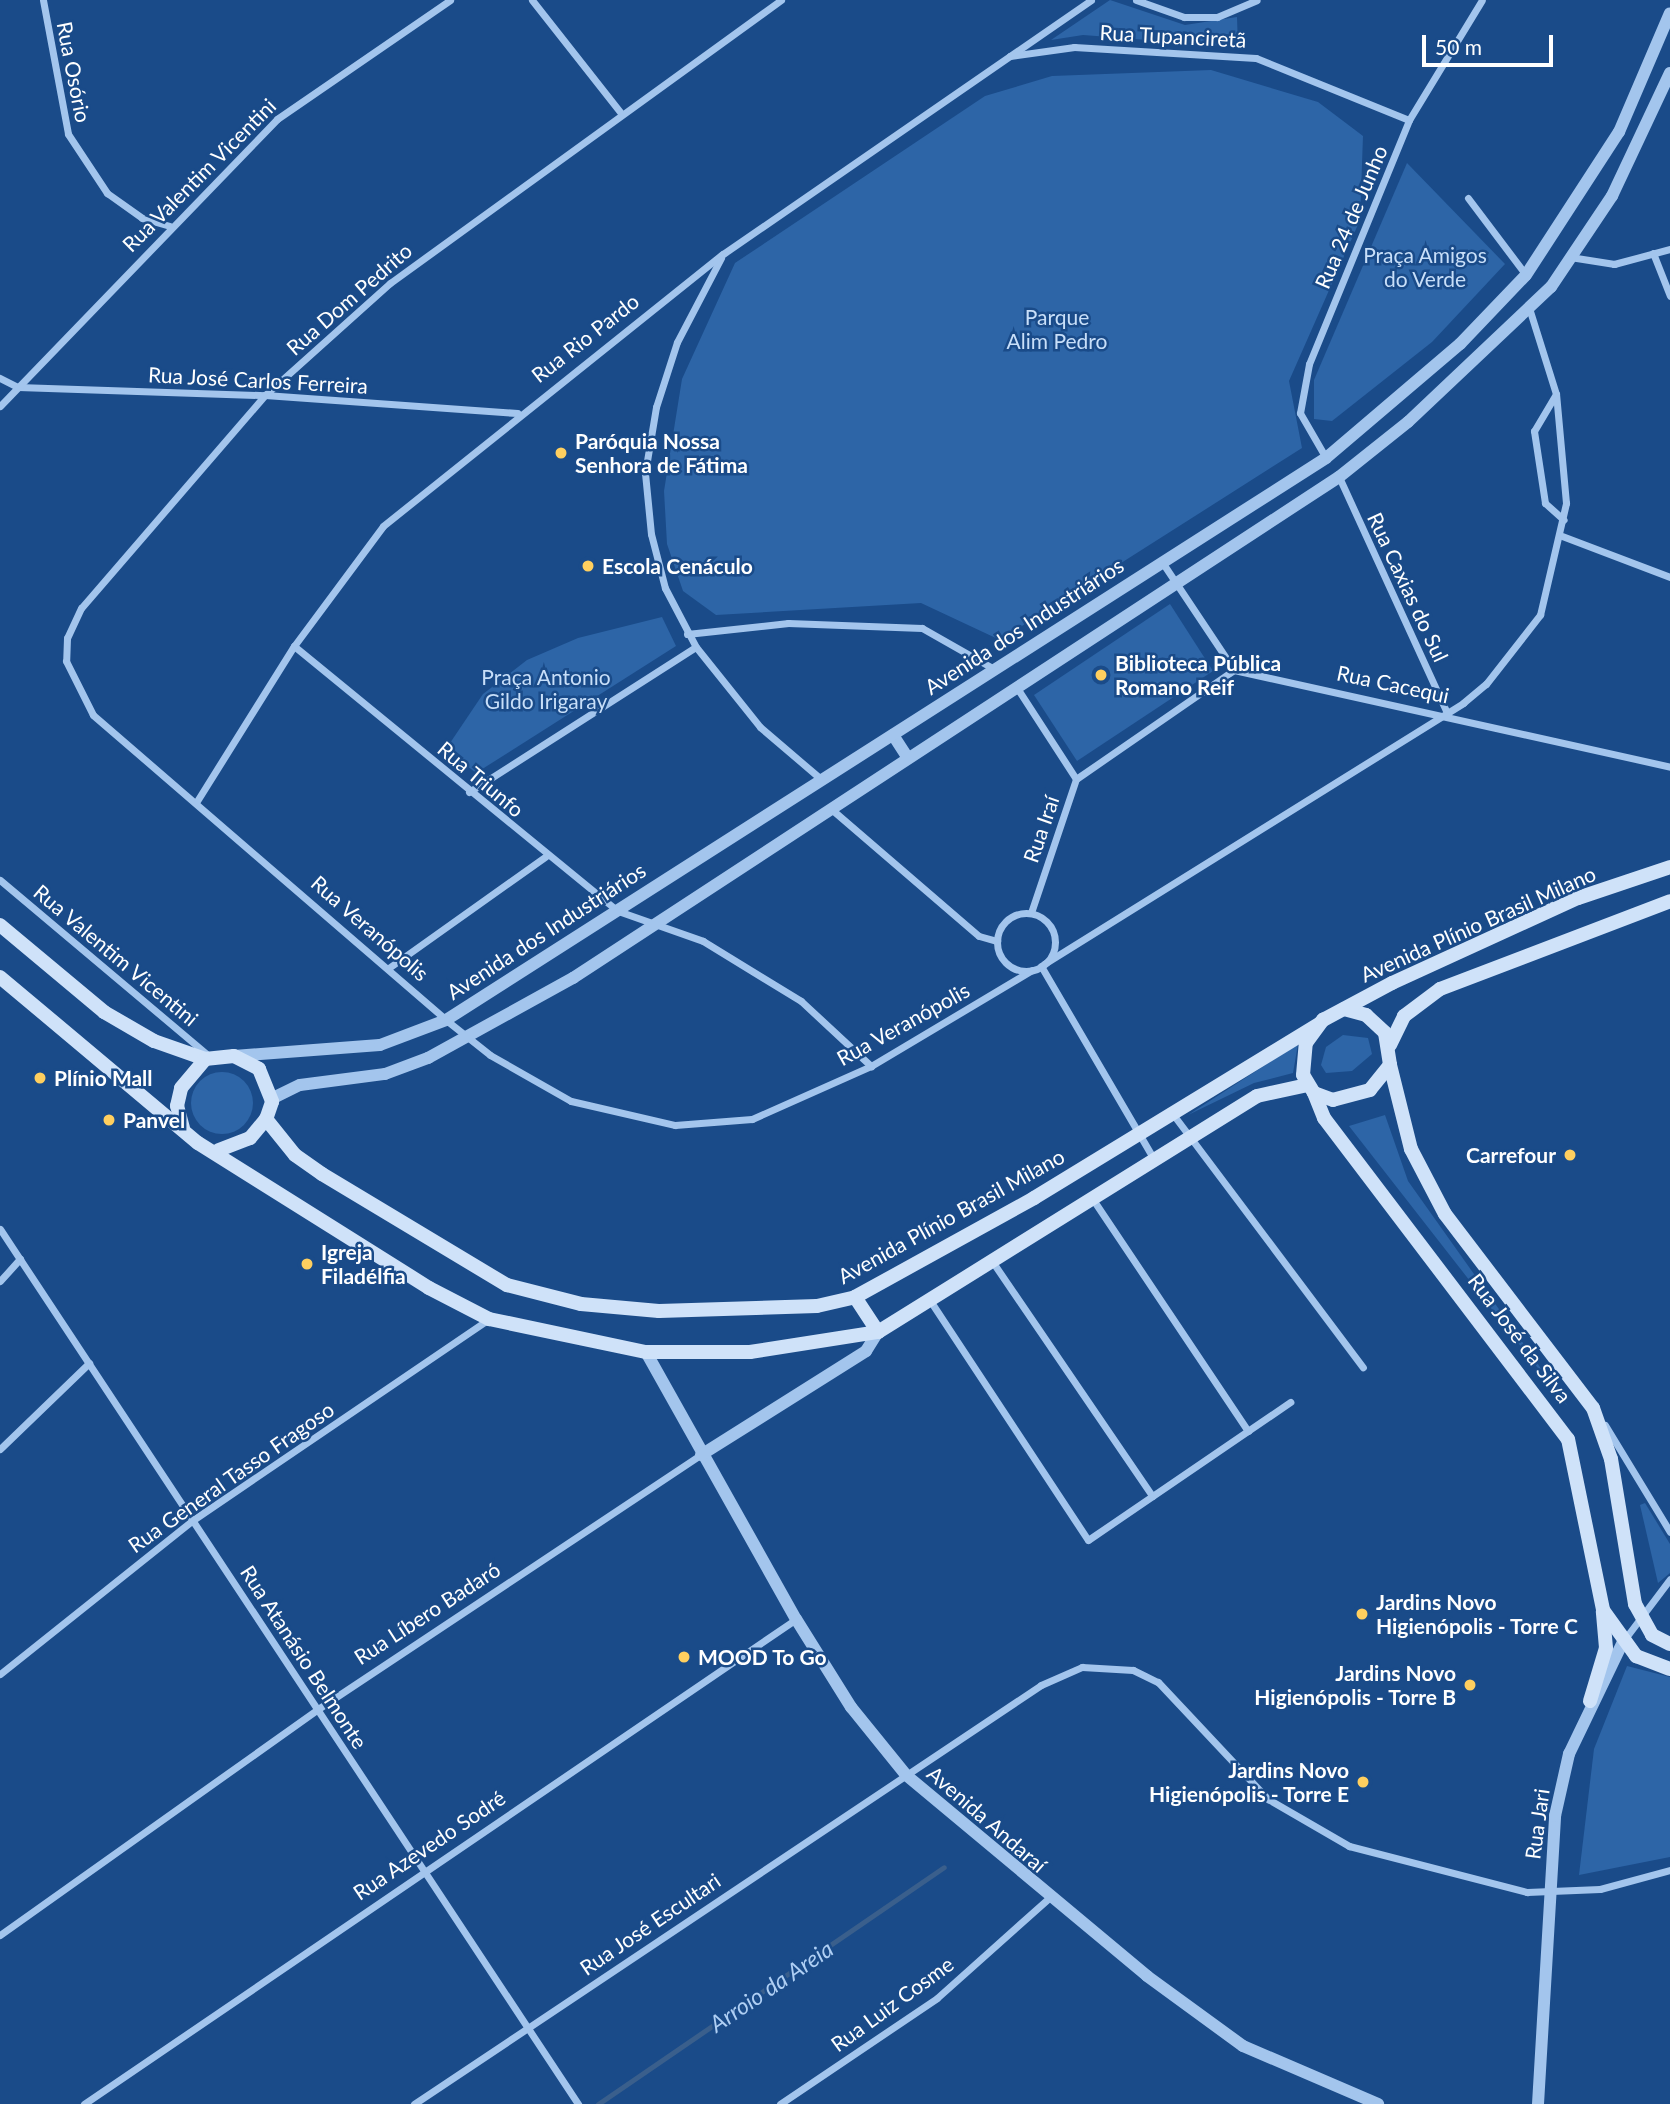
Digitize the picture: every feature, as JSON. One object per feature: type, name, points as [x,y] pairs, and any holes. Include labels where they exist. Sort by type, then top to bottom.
[{"type":"main road","name":"Avenida Plínio Brasil Milano","points":[[1344,1009],[1578,898],[1670,867]]},
{"type":"main road","name":"Avenida Plínio Brasil Milano","points":[[1390,1045],[1404,1016],[1440,989],[1670,901]]},
{"type":"main road","points":[[0,925],[104,1012],[154,1041],[208,1058],[234,1056],[258,1069],[271,1099],[266,1119],[250,1138],[218,1150]]},
{"type":"main road","points":[[0,978],[183,1128],[419,1282],[489,1319],[646,1352],[750,1352],[878,1332],[994,1264],[1257,1096],[1311,1089],[1333,1100],[1358,1096],[1380,1081],[1390,1065],[1390,1045],[1376,1023],[1344,1009],[1319,1024],[1302,1059],[1311,1089]]},
{"type":"main road","name":"Avenida Plínio Brasil Milano","points":[[266,1119],[295,1155],[394,1222],[507,1285],[544,1297],[711,1312],[855,1297],[1319,1024]]},
{"type":"main road","points":[[183,1128],[181,1088],[208,1058]]},
{"type":"main road","name":"Rua José da Silva","points":[[1390,1065],[1411,1149],[1438,1202],[1593,1408],[1611,1459],[1640,1615]]},
{"type":"main road","name":"Rua José da Silva","points":[[1311,1089],[1324,1118],[1569,1439],[1603,1610],[1623,1642]]},
{"type":"main road","points":[[855,1297],[878,1332]]},
{"type":"main road","points":[[1590,1701],[1605,1648],[1603,1610]]},
{"type":"main road","points":[[1640,1615],[1653,1634],[1670,1644]]},
{"type":"main road","points":[[1623,1642],[1636,1656],[1670,1669]]},
{"type":"street","name":"Rua Osório","points":[[43,0],[68,134],[107,193],[142,218],[170,226]]},
{"type":"street","name":"Rua Valentim Vicentini","points":[[0,406],[170,226],[277,119],[450,0]]},
{"type":"street","points":[[532,0],[620,112]]},
{"type":"street","name":"Rua Dom Pedrito","points":[[93,715],[66,661],[67,638],[81,608],[265,395],[390,283],[620,112],[781,0]]},
{"type":"street","name":"Rua Rio Pardo","points":[[197,801],[294,646],[383,526],[517,413],[723,254],[1091,0]]},
{"type":"street","points":[[1136,0],[1195,17],[1217,17],[1257,0]]},
{"type":"street","name":"Rua 24 de Junho","points":[[1325,458],[1300,413],[1309,364],[1409,120],[1482,0]]},
{"type":"street","name":"Avenida dos Industriários","points":[[234,1056],[380,1045],[446,1020],[1325,458],[1361,431],[1485,321],[1525,275],[1551,240],[1619,132],[1670,13]]},
{"type":"street","name":"Rua Tupanciretã","points":[[1008,57],[1074,47],[1256,58],[1409,120]]},
{"type":"street","points":[[271,1099],[300,1085],[386,1074],[469,1038],[656,923],[1339,477],[1375,449],[1530,311],[1612,196],[1670,73]]},
{"type":"street","points":[[1468,198],[1525,275]]},
{"type":"street","points":[[1551,240],[1570,257],[1597,265],[1670,249]]},
{"type":"street","points":[[1653,253],[1670,296]]},
{"type":"street","points":[[723,254],[677,342],[645,472],[661,574],[687,634],[696,647],[760,726],[822,780]]},
{"type":"street","points":[[830,808],[979,936],[997,942],[1012,967],[1032,970],[1447,713],[1486,684],[1540,615],[1562,536],[1564,520],[1556,394],[1530,311]]},
{"type":"street","name":"Rua José Carlos Ferreira","points":[[0,378],[18,387],[265,395],[517,413]]},
{"type":"street","points":[[1556,394],[1534,430],[1545,503],[1564,520]]},
{"type":"street","points":[[1361,431],[1375,449]]},
{"type":"street","name":"Rua Caxias do Sul","points":[[1339,477],[1447,713]]},
{"type":"street","points":[[1562,536],[1670,577]]},
{"type":"street","points":[[1076,779],[1234,670],[1162,562]]},
{"type":"street","points":[[687,634],[788,623],[922,628],[996,670]]},
{"type":"street","name":"Rua Triunfo","points":[[294,646],[546,856],[618,911],[703,941],[801,1001],[871,1066]]},
{"type":"street","points":[[469,792],[696,647]]},
{"type":"street","name":"Rua Cacequi","points":[[1234,670],[1447,713],[1670,767]]},
{"type":"street","name":"Rua Iraí","points":[[1017,688],[1076,779],[1031,913]]},
{"type":"street","name":"Rua Veranópolis","points":[[93,715],[197,801],[446,1020],[469,1038],[572,1101],[675,1125],[752,1119],[871,1066],[1032,970]]},
{"type":"street","points":[[893,736],[908,758]]},
{"type":"street","points":[[390,968],[546,856]]},
{"type":"street","name":"Rua Valentim Vicentini","points":[[0,880],[208,1058]]},
{"type":"street","points":[[997,942],[1007,919],[1031,913],[1054,936],[1042,965]]},
{"type":"street","points":[[1042,965],[1156,1162]]},
{"type":"street","points":[[1171,1112],[1363,1367]]},
{"type":"street","points":[[1094,1201],[1248,1431]]},
{"type":"street","name":"Rua Atanásio Belmonte","points":[[0,1229],[578,2104]]},
{"type":"street","points":[[0,1281],[20,1259]]},
{"type":"street","points":[[994,1264],[1152,1496]]},
{"type":"street","points":[[931,1302],[1084,1538],[1152,1496],[1290,1402]]},
{"type":"street","name":"Rua General Tasso Fragoso","points":[[0,1674],[193,1520],[489,1319]]},
{"type":"street","name":"Rua Líbero Badaró","points":[[0,1935],[318,1709],[701,1455],[866,1351],[878,1332]]},
{"type":"street","name":"Avenida Andaraí","points":[[646,1352],[691,1439],[796,1619],[870,1735],[906,1775],[1049,1898],[1243,2046],[1318,2084],[1378,2104]]},
{"type":"street","points":[[0,1449],[89,1363]]},
{"type":"street","name":"Rua José da Silva","points":[[1593,1408],[1670,1532]]},
{"type":"street","points":[[691,1439],[713,1448]]},
{"type":"street","name":"Rua Jari","points":[[1538,2104],[1548,1892],[1558,1802],[1590,1701],[1640,1615],[1670,1579]]},
{"type":"street","name":"Rua Azevedo Sodré","points":[[84,2104],[424,1869],[796,1619]]},
{"type":"street","name":"Rua José Escultari","points":[[414,2104],[1041,1685],[1082,1667],[1133,1670],[1158,1682],[1268,1799],[1349,1846],[1462,1879],[1548,1892],[1600,1889],[1670,1870]]},
{"type":"street","name":"Rua Luiz Cosme","points":[[780,2104],[937,1998],[1049,1898]]},
{"type":"green space","points":[[1110,0],[1185,25],[1237,17],[1238,47],[1083,35],[1051,40]]},
{"type":"green space","name":"Parque Alim Pedro","points":[[1211,70],[1318,102],[1363,136],[1360,220],[1289,381],[1302,448],[1000,640],[921,603],[716,615],[683,591],[667,544],[664,491],[682,379],[735,263],[985,96],[1052,76]]},
{"type":"green space","name":"Praça Amigos do Verde","points":[[1407,163],[1505,264],[1432,342],[1332,421],[1314,419],[1314,380]]},
{"type":"green space","points":[[1170,604],[1213,671],[1077,761],[1034,695]]},
{"type":"green space","name":"Praça Antonio Gildo Irigaray","points":[[662,617],[676,646],[476,773],[446,749],[483,694],[527,660],[578,638]]},
{"type":"green space","points":[[1343,1035],[1368,1038],[1372,1054],[1352,1071],[1326,1073],[1321,1065],[1326,1047]]},
{"type":"green space","points":[[1298,1044],[1293,1073],[1254,1083],[1188,1115]]},
{"type":"green space","points":[[222,1072],[244,1081],[253,1103],[244,1125],[222,1134],[200,1125],[191,1103],[200,1081]]},
{"type":"green space","points":[[1385,1115],[1408,1181],[1569,1408],[1349,1126]]},
{"type":"green space","points":[[1645,1503],[1670,1544],[1670,1573],[1658,1583],[1640,1505]]},
{"type":"green space","points":[[1627,1666],[1670,1677],[1670,1857],[1579,1875],[1594,1749]]},
{"type":"waterway","name":"Arroio da Areia","points":[[598,2104],[944,1867]]},
{"type":"place","name":"Paróquia Nossa Senhora de Fátima","points":[[561,453]]},
{"type":"place","name":"Escola Cenáculo","points":[[588,566]]},
{"type":"place","name":"Biblioteca Pública Romano Reif","points":[[1101,675]]},
{"type":"place","name":"Plínio Mall","points":[[40,1078]]},
{"type":"place","name":"Panvel","points":[[109,1120]]},
{"type":"place","name":"Carrefour","points":[[1570,1155]]},
{"type":"place","name":"Igreja Filadélfia","points":[[307,1264]]},
{"type":"place","name":"Jardins Novo Higienópolis - Torre C","points":[[1362,1614]]},
{"type":"place","name":"MOOD To Go","points":[[684,1657]]},
{"type":"place","name":"Jardins Novo Higienópolis - Torre B","points":[[1470,1685]]},
{"type":"place","name":"Jardins Novo Higienópolis - Torre E","points":[[1363,1782]]}]
